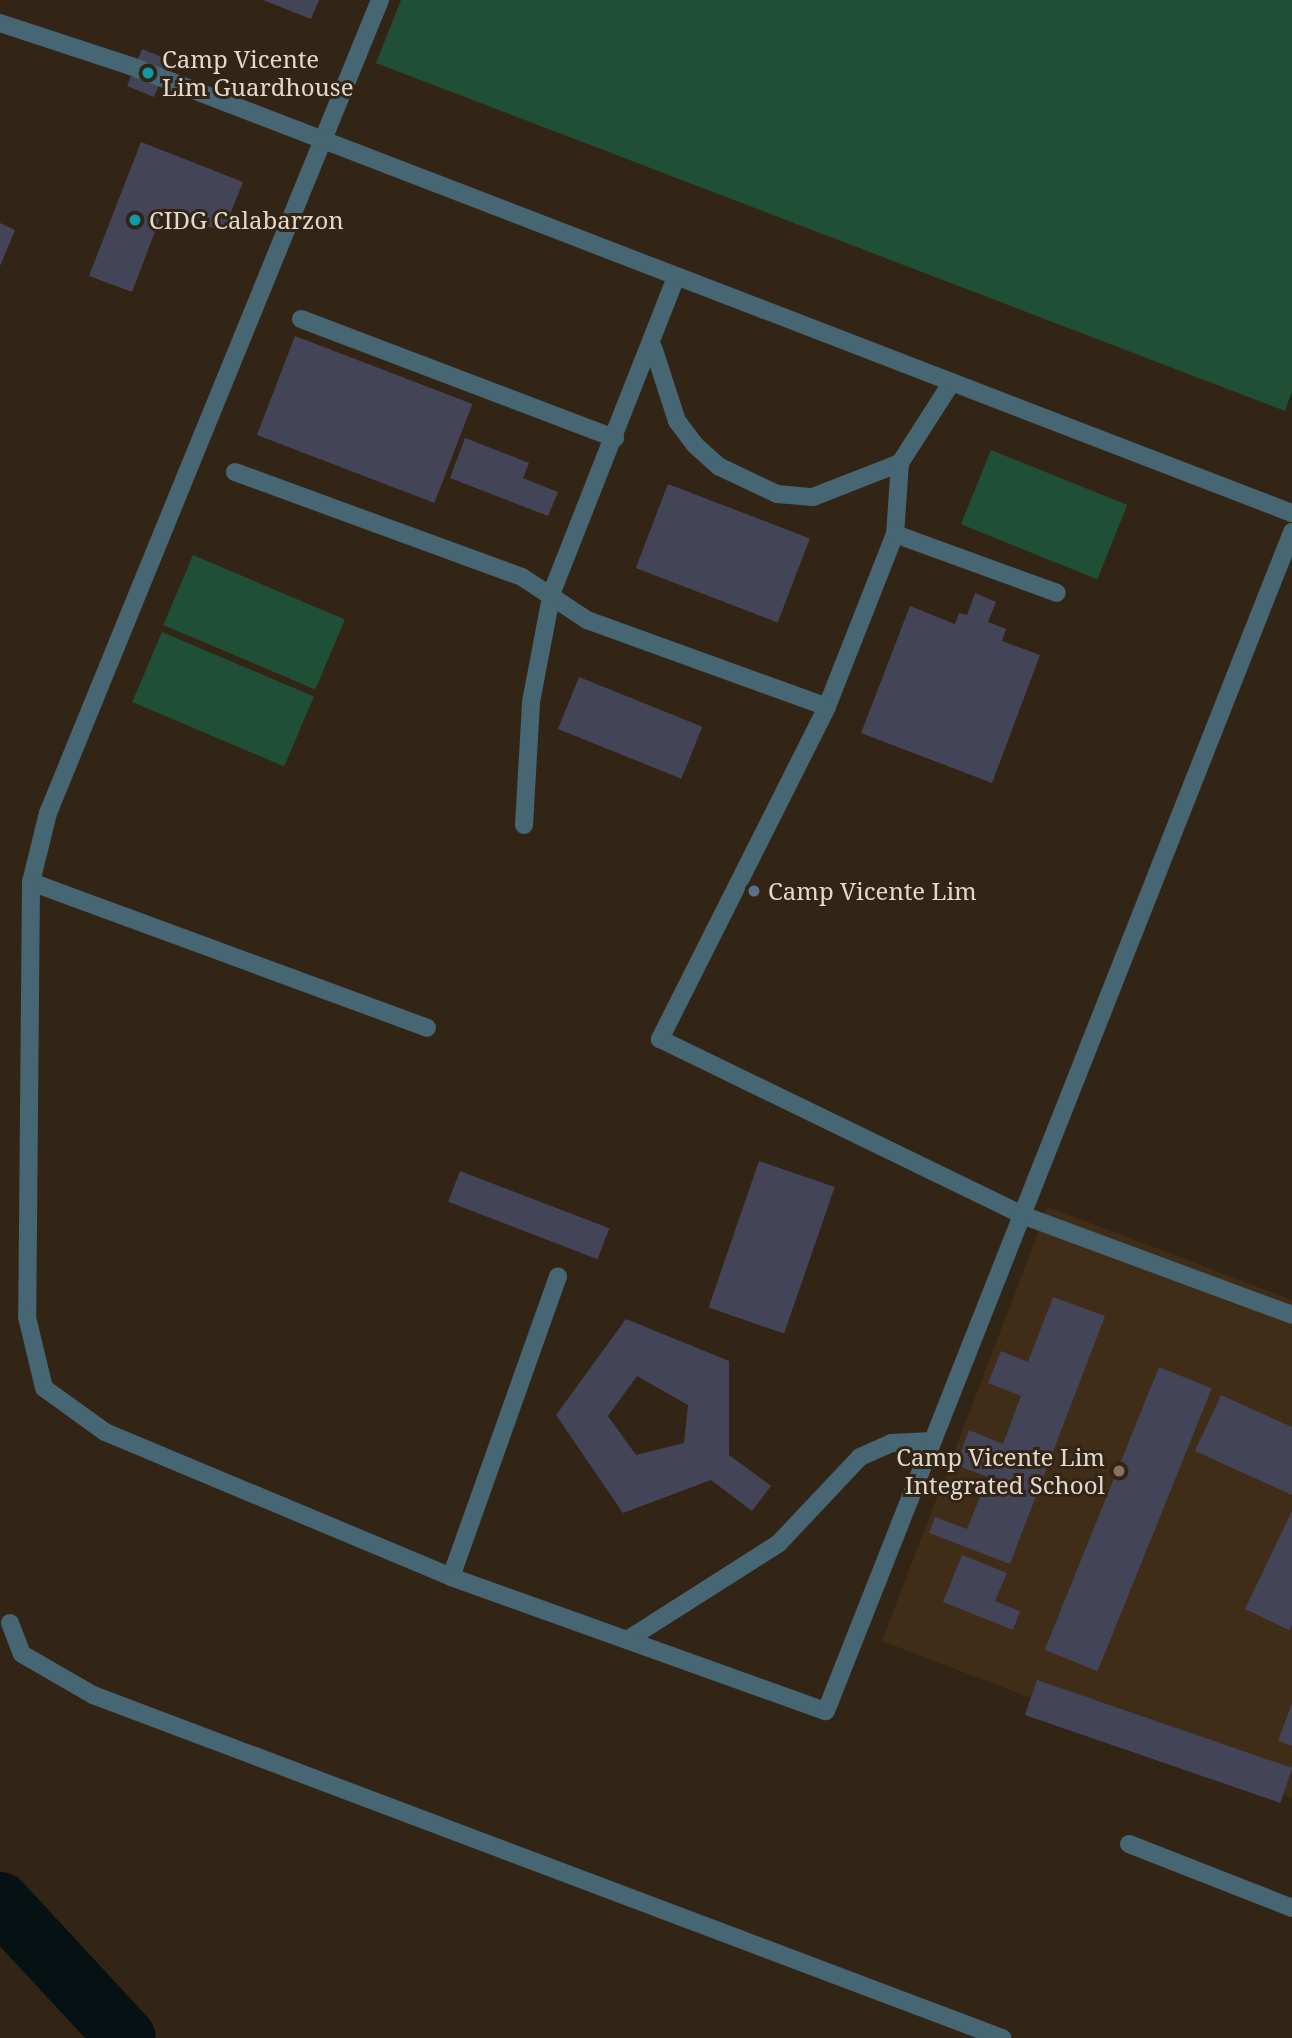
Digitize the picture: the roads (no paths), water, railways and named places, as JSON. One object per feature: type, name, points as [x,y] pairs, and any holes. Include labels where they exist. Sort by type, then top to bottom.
[{"type":"street","points":[[380,0],[325,142],[48,813],[31,882],[27,1317],[44,1388],[105,1432],[451,1577],[825,1711],[1292,532]]},
{"type":"street","points":[[0,23],[325,142],[1292,513]]},
{"type":"street","points":[[524,825],[531,702],[552,592],[653,347],[676,278]]},
{"type":"street","points":[[301,319],[615,438]]},
{"type":"street","points":[[653,347],[677,421],[718,466],[745,482],[777,494],[813,497],[900,463]]},
{"type":"street","points":[[952,382],[900,463],[895,534],[827,707],[660,1039],[1022,1214],[1292,1315]]},
{"type":"street","points":[[235,472],[552,592],[587,620],[827,707]]},
{"type":"street","points":[[895,534],[1056,593]]},
{"type":"street","points":[[31,882],[427,1028]]},
{"type":"street","points":[[451,1577],[558,1277]]},
{"type":"street","points":[[627,1640],[779,1542],[860,1457],[891,1443],[932,1441]]},
{"type":"street","points":[[10,1623],[22,1654],[93,1695],[1002,2038]]},
{"type":"street","points":[[1129,1844],[1292,1908]]},
{"type":"waterway","points":[[0,1902],[126,2038]]},
{"type":"place","name":"Camp Vicente Lim Guardhouse","points":[[148,73]]},
{"type":"place","name":"CIDG Calabarzon","points":[[135,220]]},
{"type":"place","name":"Camp Vicente Lim","points":[[754,891]]},
{"type":"place","name":"Camp Vicente Lim Integrated School","points":[[1119,1471]]}]
